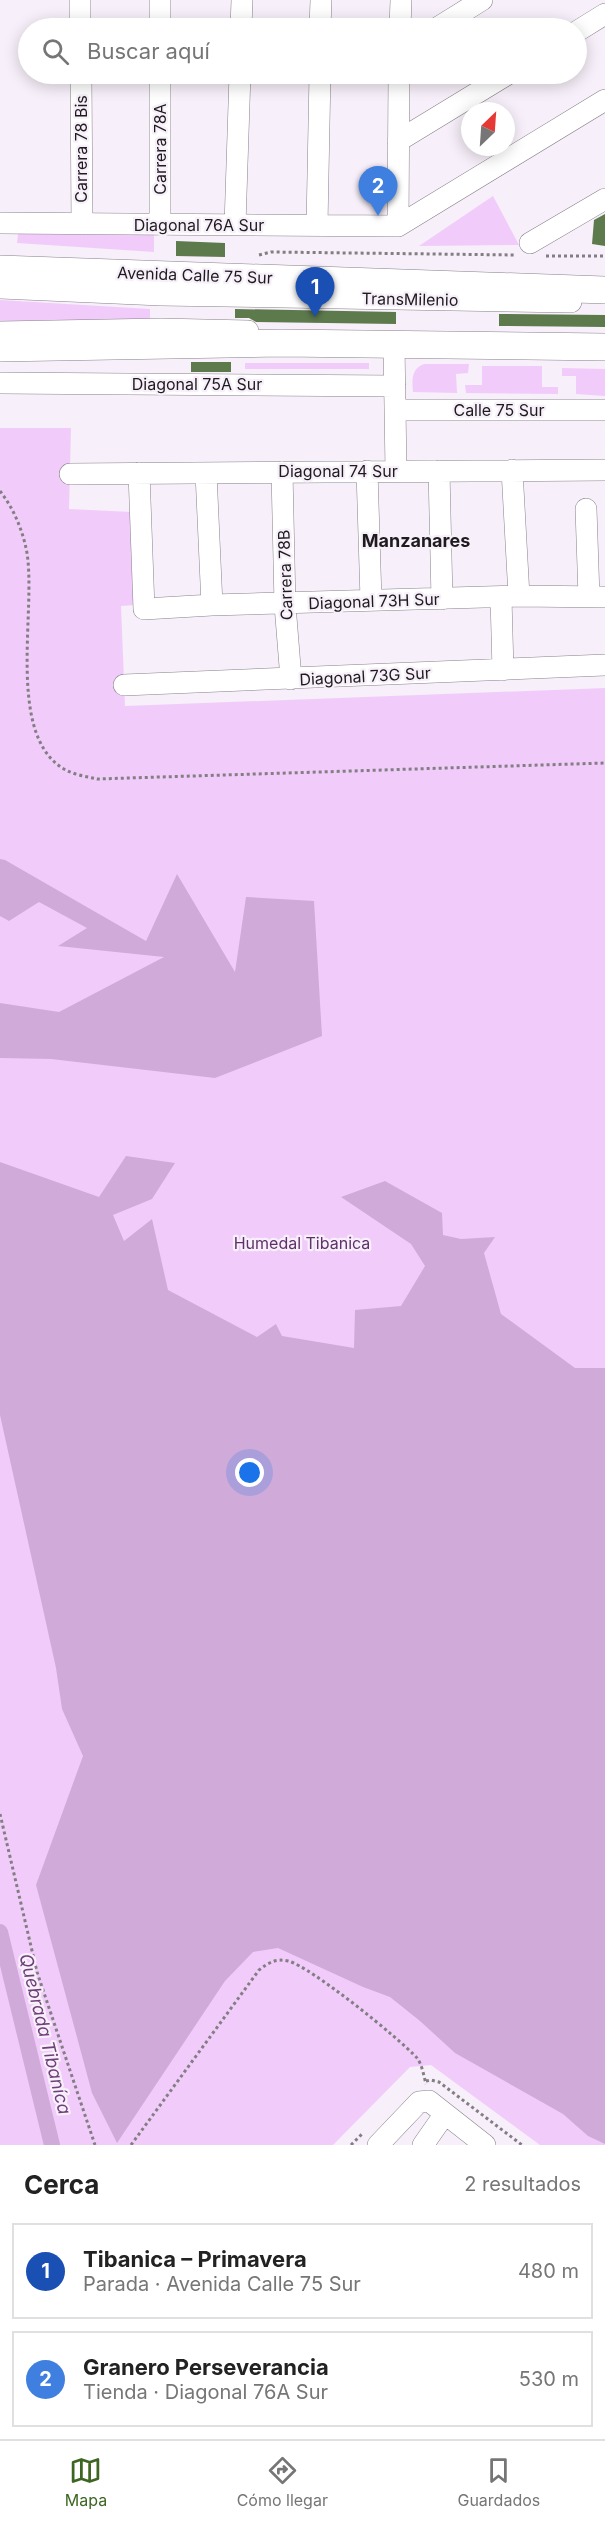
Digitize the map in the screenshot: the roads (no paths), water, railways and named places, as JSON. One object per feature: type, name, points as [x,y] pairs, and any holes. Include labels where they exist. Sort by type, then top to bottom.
[{"type":"main road","name":"Avenida Calle 75 Sur","points":[[0,269],[605,290]]},
{"type":"main road","points":[[0,348],[281,343],[605,347]]},
{"type":"street","points":[[80,0],[80,18]]},
{"type":"street","points":[[160,0],[160,18]]},
{"type":"street","points":[[241,18],[242,0]]},
{"type":"street","points":[[320,18],[321,0]]},
{"type":"street","points":[[400,18],[401,0]]},
{"type":"street","points":[[453,18],[482,0]]},
{"type":"street","points":[[587,25],[605,14]]},
{"type":"street","name":"Carrera 78 Bis","points":[[81,84],[82,224]]},
{"type":"street","name":"Carrera 78A","points":[[160,84],[160,224]]},
{"type":"street","points":[[235,225],[240,84]]},
{"type":"street","points":[[317,225],[320,84]]},
{"type":"street","points":[[398,226],[399,84]]},
{"type":"street","points":[[398,141],[492,84]]},
{"type":"street","points":[[398,226],[605,100]]},
{"type":"street","points":[[530,251],[605,199]]},
{"type":"street","name":"Diagonal 76A Sur","points":[[0,224],[398,226]]},
{"type":"street","name":"TransMilenio","points":[[0,288],[161,294],[605,302]]},
{"type":"street","name":"TransMilenio","points":[[0,332],[161,329],[605,335]]},
{"type":"street","points":[[394,345],[396,471]]},
{"type":"street","name":"Diagonal 75A Sur","points":[[0,382],[395,386]]},
{"type":"street","name":"Calle 75 Sur","points":[[395,410],[604,410]]},
{"type":"street","points":[[502,670],[510,597],[512,470]]},
{"type":"street","name":"Diagonal 74 Sur","points":[[70,474],[605,470]]},
{"type":"street","points":[[367,471],[371,600]]},
{"type":"street","points":[[439,471],[442,599]]},
{"type":"street","points":[[206,472],[212,605]]},
{"type":"street","name":"Carrera 78B","points":[[282,472],[285,604],[291,679]]},
{"type":"street","name":"Diagonal 73H Sur","points":[[139,473],[144,609],[371,600],[597,597]]},
{"type":"street","points":[[586,509],[597,597]]},
{"type":"street","name":"Diagonal 73G Sur","points":[[124,685],[605,665]]},
{"type":"street","points":[[378,2145],[418,2102],[437,2108],[485,2145]]},
{"type":"street","points":[[423,2145],[437,2108]]},
{"type":"waterway","name":"Quebrada Tibaníca","points":[[0,1932],[52,2145]]},
{"type":"place","name":"Granero Perseverancia","points":[[378,216]]},
{"type":"place","name":"Tibanica – Primavera","points":[[315,317]]},
{"type":"district","name":"Manzanares","points":[[416,541]]},
{"type":"park label","name":"Humedal Tibanica","points":[[302,1243]]}]
